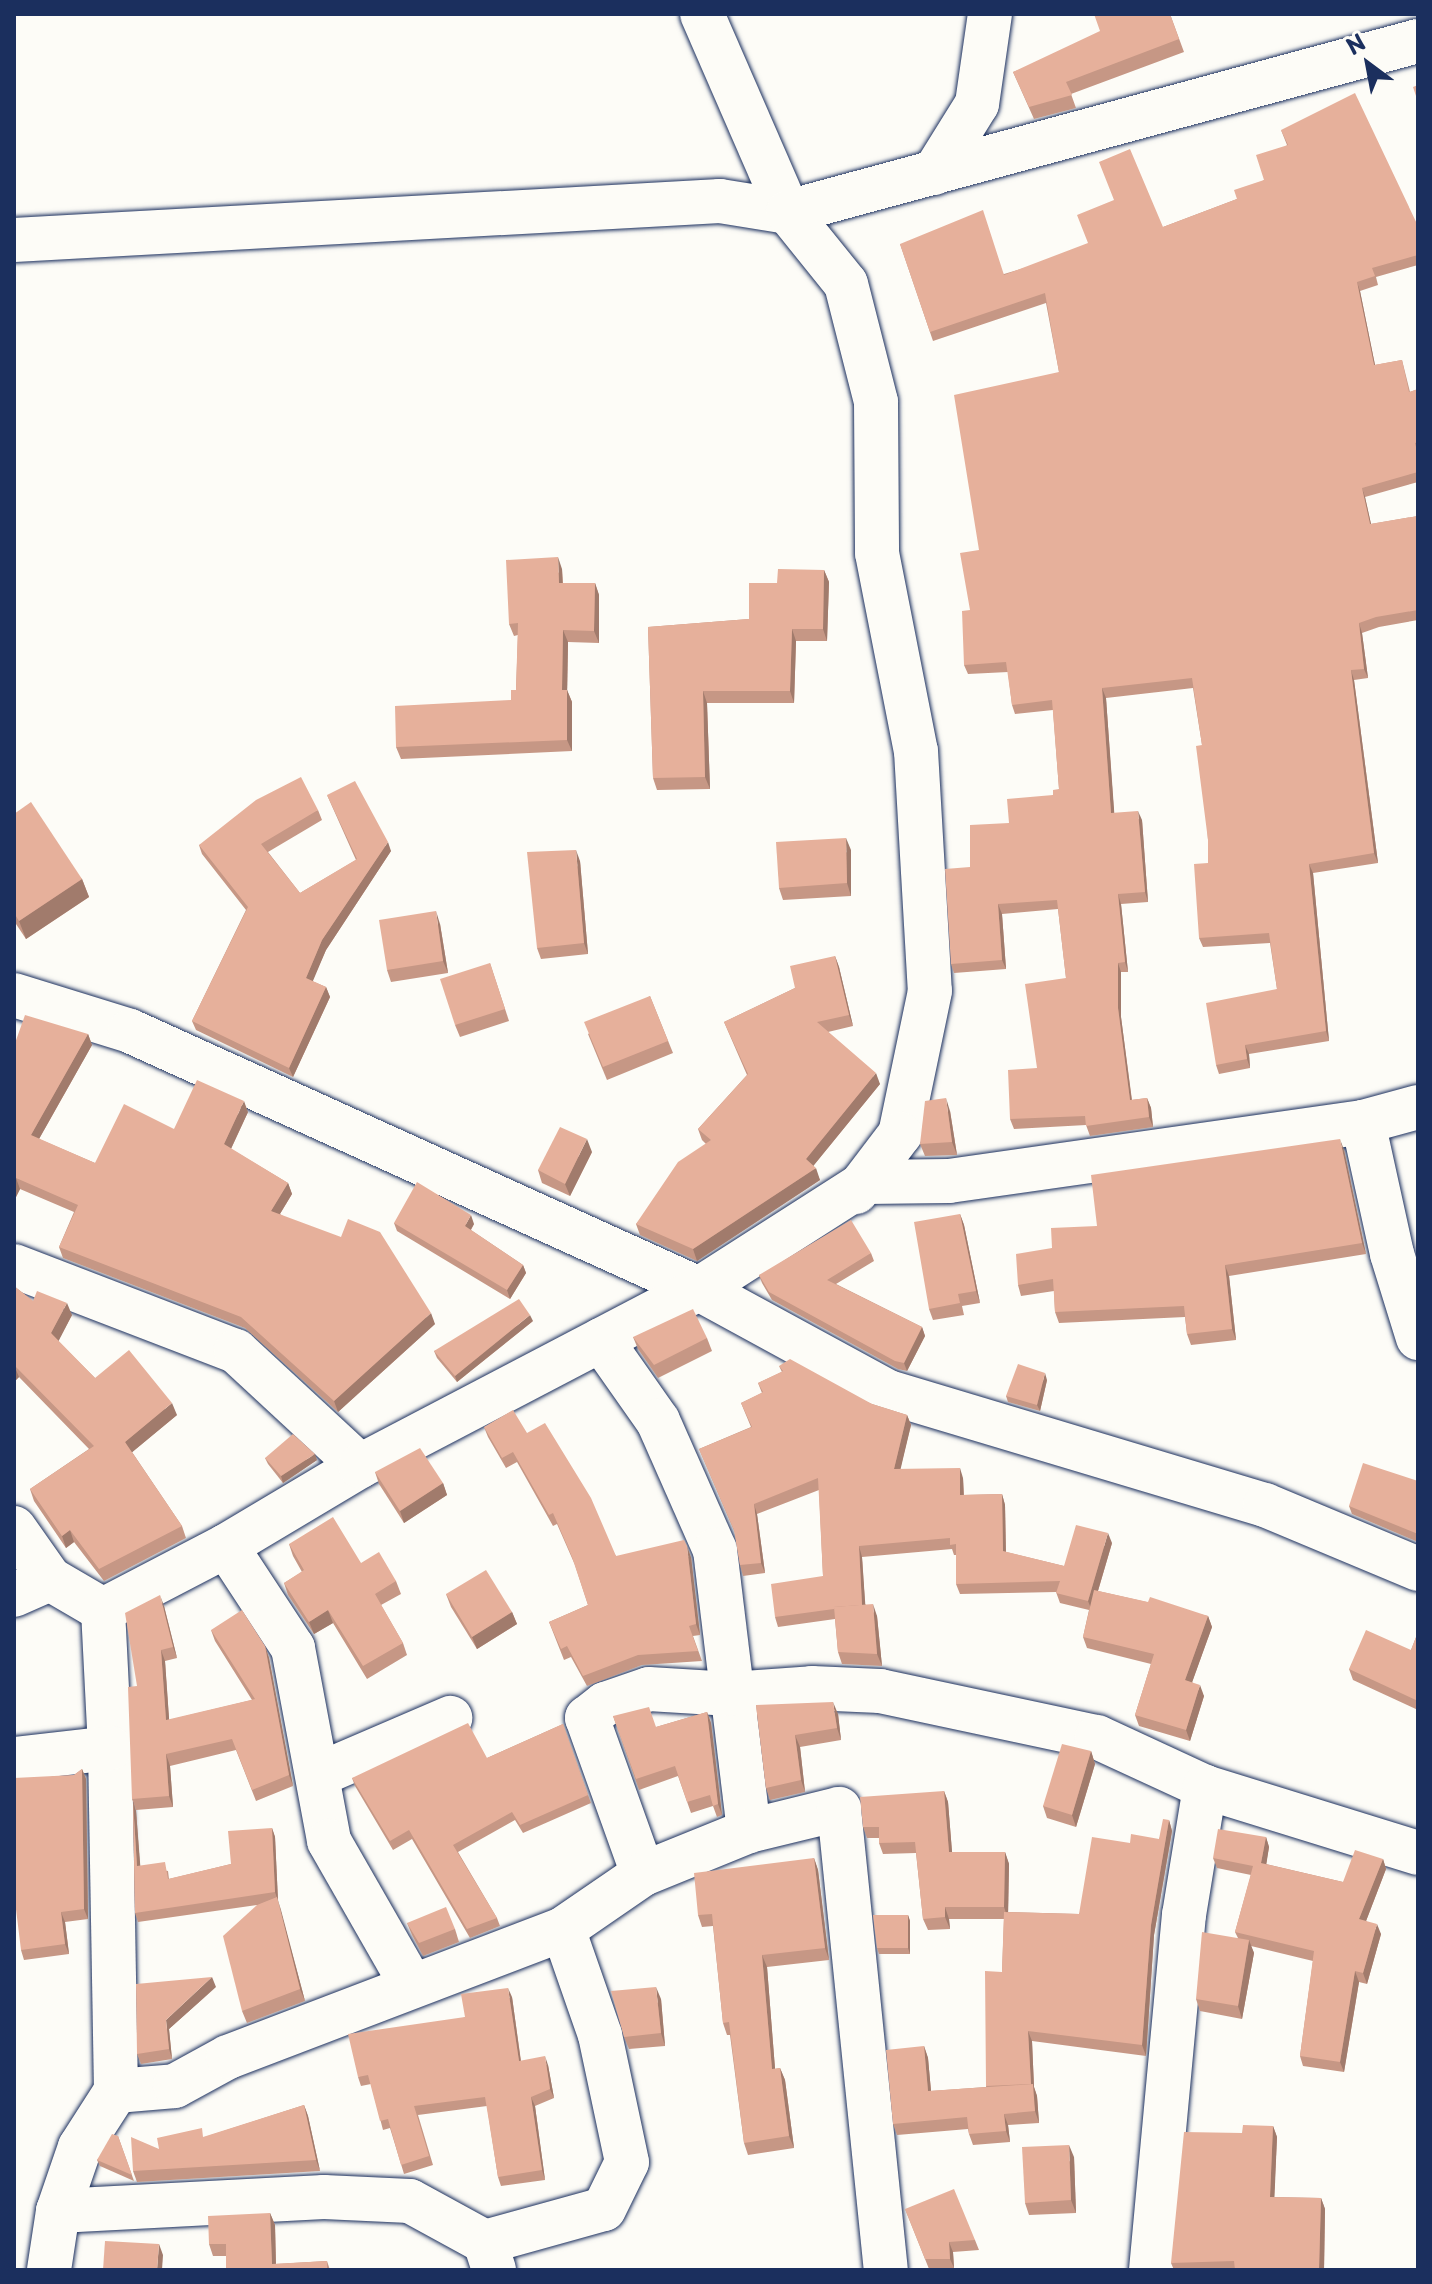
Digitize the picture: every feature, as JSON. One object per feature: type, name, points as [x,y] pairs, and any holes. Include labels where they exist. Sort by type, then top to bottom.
[{"type":"street","points":[[702,14],[788,212],[846,284],[876,402],[877,553],[916,751],[930,991],[900,1134],[856,1192]]},
{"type":"street","points":[[934,173],[977,104],[990,14]]},
{"type":"street","points":[[14,240],[720,201],[788,212],[1418,41]]},
{"type":"street","points":[[14,995],[130,1031],[699,1289],[888,1392],[1265,1505],[1418,1569]]},
{"type":"street","points":[[14,1528],[32,1587],[103,1610],[226,1546],[360,1466],[699,1289],[856,1192],[866,1182],[949,1181],[1363,1122],[1418,1107]]},
{"type":"street","points":[[1363,1122],[1392,1254],[1418,1338]]},
{"type":"street","points":[[14,1266],[236,1351],[360,1466]]},
{"type":"street","points":[[601,1340],[658,1421],[715,1550],[749,1831]]},
{"type":"street","points":[[226,1546],[293,1648],[320,1774],[329,1841],[412,1986]]},
{"type":"street","points":[[49,2270],[58,2211],[80,2147],[116,2091],[110,1748],[103,1610]]},
{"type":"street","points":[[643,1874],[587,1718],[605,1704],[649,1689],[731,1694],[812,1688],[880,1691],[1097,1737],[1205,1787],[1418,1853]]},
{"type":"street","points":[[320,1774],[450,1718]]},
{"type":"street","points":[[14,1759],[110,1748]]},
{"type":"street","points":[[1151,2270],[1184,1915],[1205,1787]]},
{"type":"street","points":[[116,2091],[175,2086],[228,2057],[563,1929],[643,1874],[749,1831],[839,1809],[886,2270]]},
{"type":"street","points":[[58,2211],[324,2197],[410,2201],[490,2256],[604,2209],[627,2162],[600,2035],[563,1929]]},
{"type":"building","points":[[1094,14],[1170,14],[1179,39],[1066,82],[1072,95],[1029,107],[1013,72],[1100,31]]},
{"type":"building","points":[[1418,85],[1418,102],[1413,87]]},
{"type":"building","points":[[1355,93],[1418,226],[1418,255],[1372,268],[1375,276],[1357,282],[1374,365],[1402,360],[1409,392],[1418,389],[1418,442],[1415,443],[1418,472],[1362,488],[1370,524],[1418,516],[1418,610],[1359,623],[1364,669],[1351,670],[1374,853],[1309,864],[1326,1031],[1245,1045],[1247,1059],[1216,1065],[1206,1003],[1277,989],[1269,933],[1199,938],[1194,864],[1208,863],[1208,840],[1196,746],[1202,745],[1192,678],[1102,688],[1111,813],[1138,811],[1145,892],[1118,894],[1125,962],[1118,963],[1118,1008],[1130,1100],[1147,1098],[1149,1117],[1086,1126],[1085,1116],[1010,1119],[1008,1070],[1037,1068],[1025,984],[1066,978],[1057,900],[998,904],[1002,960],[951,964],[945,869],[970,867],[970,825],[1009,823],[1007,799],[1053,795],[1053,790],[1059,789],[1052,700],[1012,705],[1006,662],[964,665],[962,611],[970,610],[960,553],[979,550],[954,395],[1059,372],[1045,293],[930,332],[900,244],[983,210],[1004,275],[1088,243],[1077,215],[1114,200],[1099,162],[1130,149],[1163,227],[1237,199],[1234,190],[1264,180],[1256,155],[1288,145],[1281,130]]},
{"type":"building","points":[[558,557],[559,583],[595,583],[594,631],[563,630],[562,690],[567,690],[567,740],[396,747],[395,706],[511,700],[511,690],[516,690],[518,623],[509,624],[506,560]]},
{"type":"building","points":[[778,569],[824,570],[823,629],[792,629],[790,691],[703,691],[705,777],[653,778],[648,627],[749,619],[749,583],[777,583]]},
{"type":"building","points":[[301,777],[318,810],[261,844],[300,893],[357,859],[327,795],[355,781],[388,842],[322,940],[306,978],[326,987],[289,1068],[192,1021],[248,907],[199,845],[256,800]]},
{"type":"building","points":[[31,802],[82,879],[19,921],[14,913],[14,814]]},
{"type":"building","points":[[846,838],[847,883],[779,888],[776,842]]},
{"type":"building","points":[[576,850],[584,943],[537,948],[527,852]]},
{"type":"building","points":[[436,911],[443,961],[387,970],[379,920]]},
{"type":"building","points":[[835,956],[849,1015],[817,1022],[876,1073],[806,1159],[816,1168],[693,1249],[636,1224],[678,1162],[711,1140],[698,1129],[748,1074],[724,1022],[795,988],[790,966]]},
{"type":"building","points":[[490,963],[505,1009],[455,1025],[440,979]]},
{"type":"building","points":[[650,996],[668,1041],[603,1067],[584,1022]]},
{"type":"building","points":[[25,1015],[88,1034],[31,1135],[95,1163],[124,1104],[174,1129],[197,1080],[244,1101],[224,1144],[288,1183],[271,1211],[341,1237],[348,1219],[380,1232],[431,1313],[334,1401],[241,1317],[59,1247],[78,1205],[16,1178],[14,1182],[14,1046]]},
{"type":"building","points":[[946,1098],[952,1142],[920,1144],[925,1101]]},
{"type":"building","points":[[560,1127],[587,1139],[565,1184],[538,1170]]},
{"type":"building","points":[[1340,1139],[1362,1243],[1225,1265],[1232,1329],[1187,1334],[1184,1306],[1055,1312],[1053,1279],[1018,1285],[1016,1254],[1052,1248],[1051,1228],[1097,1226],[1091,1175]]},
{"type":"building","points":[[417,1182],[471,1215],[465,1226],[523,1265],[507,1290],[394,1223]]},
{"type":"building","points":[[960,1214],[976,1291],[958,1294],[960,1303],[929,1309],[914,1222]]},
{"type":"building","points":[[851,1220],[871,1253],[827,1280],[922,1327],[904,1363],[895,1361],[769,1292],[759,1275]]},
{"type":"building","points":[[14,1286],[33,1301],[37,1291],[67,1303],[51,1333],[95,1378],[129,1350],[172,1403],[125,1442],[182,1526],[99,1569],[70,1530],[62,1536],[30,1489],[94,1446],[14,1365]]},
{"type":"building","points":[[519,1299],[530,1315],[455,1376],[434,1351]]},
{"type":"building","points":[[693,1309],[707,1338],[654,1365],[633,1337]]},
{"type":"building","points":[[790,1359],[872,1404],[907,1415],[894,1469],[960,1468],[960,1495],[1002,1494],[1003,1551],[1064,1566],[1076,1525],[1108,1533],[1088,1601],[1056,1593],[1060,1581],[956,1584],[956,1544],[950,1545],[950,1538],[859,1546],[862,1605],[775,1617],[771,1584],[823,1576],[818,1478],[754,1504],[761,1563],[740,1565],[734,1530],[699,1449],[752,1427],[741,1403],[763,1392],[758,1383],[783,1371],[779,1366]]},
{"type":"building","points":[[1018,1364],[1045,1373],[1037,1405],[1006,1396]]},
{"type":"building","points":[[513,1410],[527,1433],[545,1423],[591,1498],[616,1556],[684,1540],[696,1624],[689,1626],[698,1651],[638,1655],[583,1676],[567,1646],[561,1649],[549,1622],[588,1605],[553,1513],[549,1515],[513,1452],[502,1458],[484,1427]]},
{"type":"building","points":[[293,1434],[315,1454],[281,1476],[265,1458]]},
{"type":"building","points":[[420,1448],[443,1483],[400,1511],[375,1472]]},
{"type":"building","points":[[1363,1463],[1418,1481],[1418,1534],[1349,1506]]},
{"type":"building","points":[[333,1517],[361,1563],[379,1552],[396,1581],[375,1594],[403,1643],[363,1666],[328,1610],[309,1622],[284,1583],[304,1570],[289,1544]]},
{"type":"building","points":[[486,1570],[512,1612],[472,1637],[446,1594]]},
{"type":"building","points":[[1094,1590],[1148,1602],[1150,1597],[1208,1616],[1185,1680],[1200,1685],[1186,1730],[1135,1715],[1154,1654],[1083,1637]]},
{"type":"building","points":[[160,1595],[173,1647],[161,1650],[166,1720],[255,1699],[211,1630],[242,1610],[265,1646],[289,1775],[252,1790],[232,1739],[166,1754],[169,1796],[132,1799],[128,1687],[137,1686],[125,1613]]},
{"type":"building","points":[[873,1604],[877,1654],[838,1652],[834,1607]]},
{"type":"building","points":[[1366,1630],[1411,1650],[1418,1632],[1418,1701],[1349,1669]]},
{"type":"building","points":[[833,1702],[837,1728],[795,1735],[801,1780],[766,1788],[756,1705]]},
{"type":"building","points":[[649,1707],[656,1727],[707,1712],[718,1804],[713,1806],[710,1795],[687,1802],[675,1766],[636,1779],[613,1716]]},
{"type":"building","points":[[468,1723],[487,1758],[563,1724],[588,1795],[520,1825],[512,1812],[453,1845],[497,1918],[467,1929],[409,1830],[390,1841],[352,1778]]},
{"type":"building","points":[[1062,1744],[1091,1751],[1072,1815],[1043,1806]]},
{"type":"building","points":[[82,1769],[84,1909],[61,1912],[65,1944],[21,1950],[14,1893],[14,1778],[74,1775]]},
{"type":"building","points":[[944,1791],[949,1852],[1005,1852],[1004,1907],[945,1907],[945,1917],[923,1919],[915,1842],[879,1843],[879,1827],[863,1827],[860,1797]]},
{"type":"building","points":[[133,1802],[137,1866],[165,1862],[168,1879],[231,1864],[228,1831],[272,1828],[275,1892],[135,1913]]},
{"type":"building","points":[[1163,1819],[1169,1820],[1151,1925],[1142,2045],[1028,2031],[1031,2084],[986,2086],[985,1971],[1002,1972],[1004,1912],[1079,1914],[1092,1837],[1130,1843],[1131,1834],[1159,1839]]},
{"type":"building","points":[[1218,1829],[1266,1837],[1261,1863],[1343,1882],[1355,1850],[1383,1859],[1359,1919],[1377,1924],[1363,1973],[1355,1971],[1340,2062],[1300,2056],[1314,1951],[1235,1932],[1253,1866],[1213,1858]]},
{"type":"building","points":[[814,1858],[825,1948],[762,1955],[772,2069],[780,2068],[789,2136],[744,2143],[729,2022],[723,2023],[712,1914],[698,1915],[694,1873]]},
{"type":"building","points":[[277,1897],[300,1989],[242,2011],[223,1936],[257,1905]]},
{"type":"building","points":[[446,1907],[455,1929],[419,1943],[407,1923]]},
{"type":"building","points":[[873,1915],[908,1915],[908,1948],[877,1948]]},
{"type":"building","points":[[1202,1932],[1249,1940],[1238,2006],[1196,1999]]},
{"type":"building","points":[[212,1977],[166,2020],[169,2049],[137,2054],[136,1984]]},
{"type":"building","points":[[656,1987],[661,2033],[624,2037],[611,1991]]},
{"type":"building","points":[[508,1988],[519,2061],[545,2056],[550,2089],[531,2097],[542,2170],[498,2177],[485,2097],[414,2106],[429,2156],[401,2165],[388,2119],[380,2121],[368,2075],[358,2077],[348,2034],[465,2017],[461,1994]]},
{"type":"building","points":[[924,2046],[928,2091],[1033,2084],[1035,2111],[1004,2114],[1006,2131],[969,2134],[967,2117],[893,2124],[886,2050]]},
{"type":"building","points":[[304,2105],[316,2160],[133,2171],[131,2137],[159,2149],[157,2138],[202,2128],[203,2137]]},
{"type":"building","points":[[1243,2125],[1273,2126],[1270,2197],[1321,2198],[1319,2270],[1235,2270],[1234,2261],[1171,2263],[1184,2132],[1242,2133]]},
{"type":"building","points":[[112,2134],[118,2136],[132,2175],[97,2160]]},
{"type":"building","points":[[1069,2145],[1071,2200],[1025,2203],[1022,2147]]},
{"type":"building","points":[[954,2189],[975,2240],[949,2242],[950,2259],[925,2259],[905,2209]]},
{"type":"building","points":[[270,2213],[272,2264],[327,2261],[327,2270],[226,2270],[226,2244],[209,2244],[208,2216]]},
{"type":"building","points":[[105,2241],[159,2244],[157,2270],[103,2270]]}]
